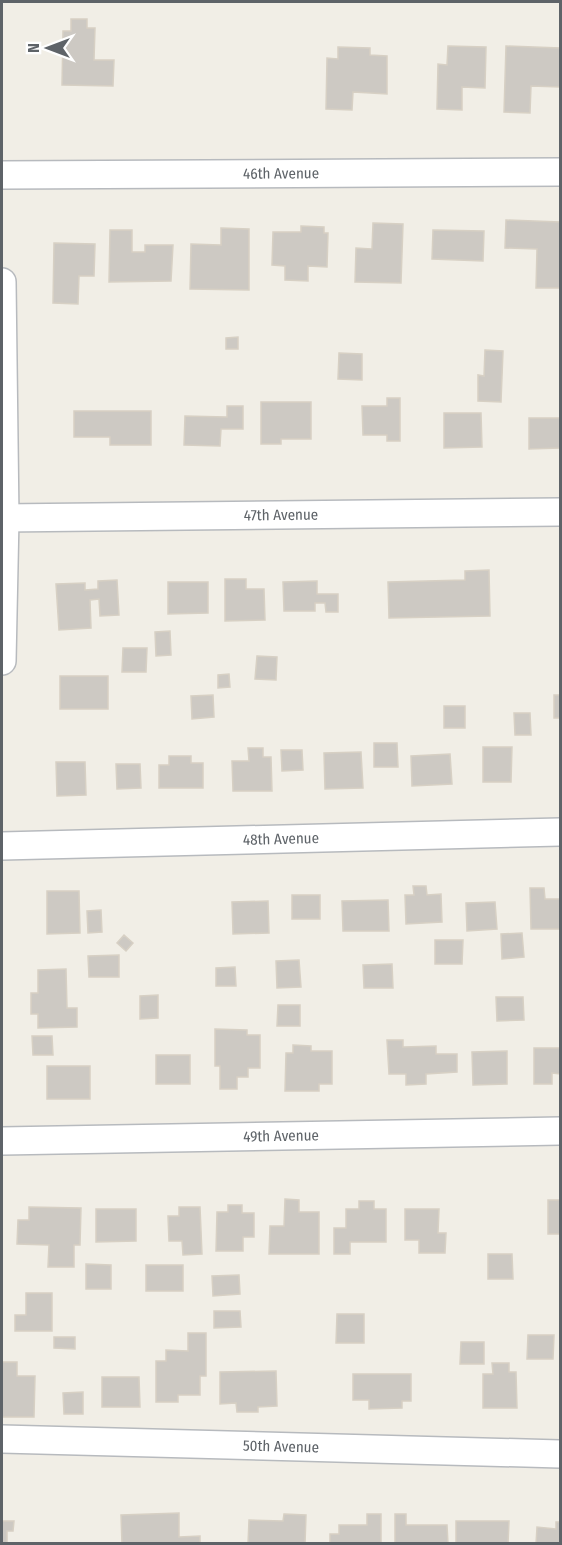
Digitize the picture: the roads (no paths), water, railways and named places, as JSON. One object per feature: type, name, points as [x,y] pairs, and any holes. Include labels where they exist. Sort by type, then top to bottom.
[{"type":"street","name":"46th Avenue","points":[[2,175],[561,172]]},
{"type":"street","points":[[2,282],[2,661]]},
{"type":"street","name":"47th Avenue","points":[[3,518],[561,512]]},
{"type":"street","name":"48th Avenue","points":[[2,846],[561,832]]},
{"type":"street","name":"49th Avenue","points":[[2,1141],[561,1131]]},
{"type":"street","name":"50th Avenue","points":[[2,1439],[561,1454]]}]
